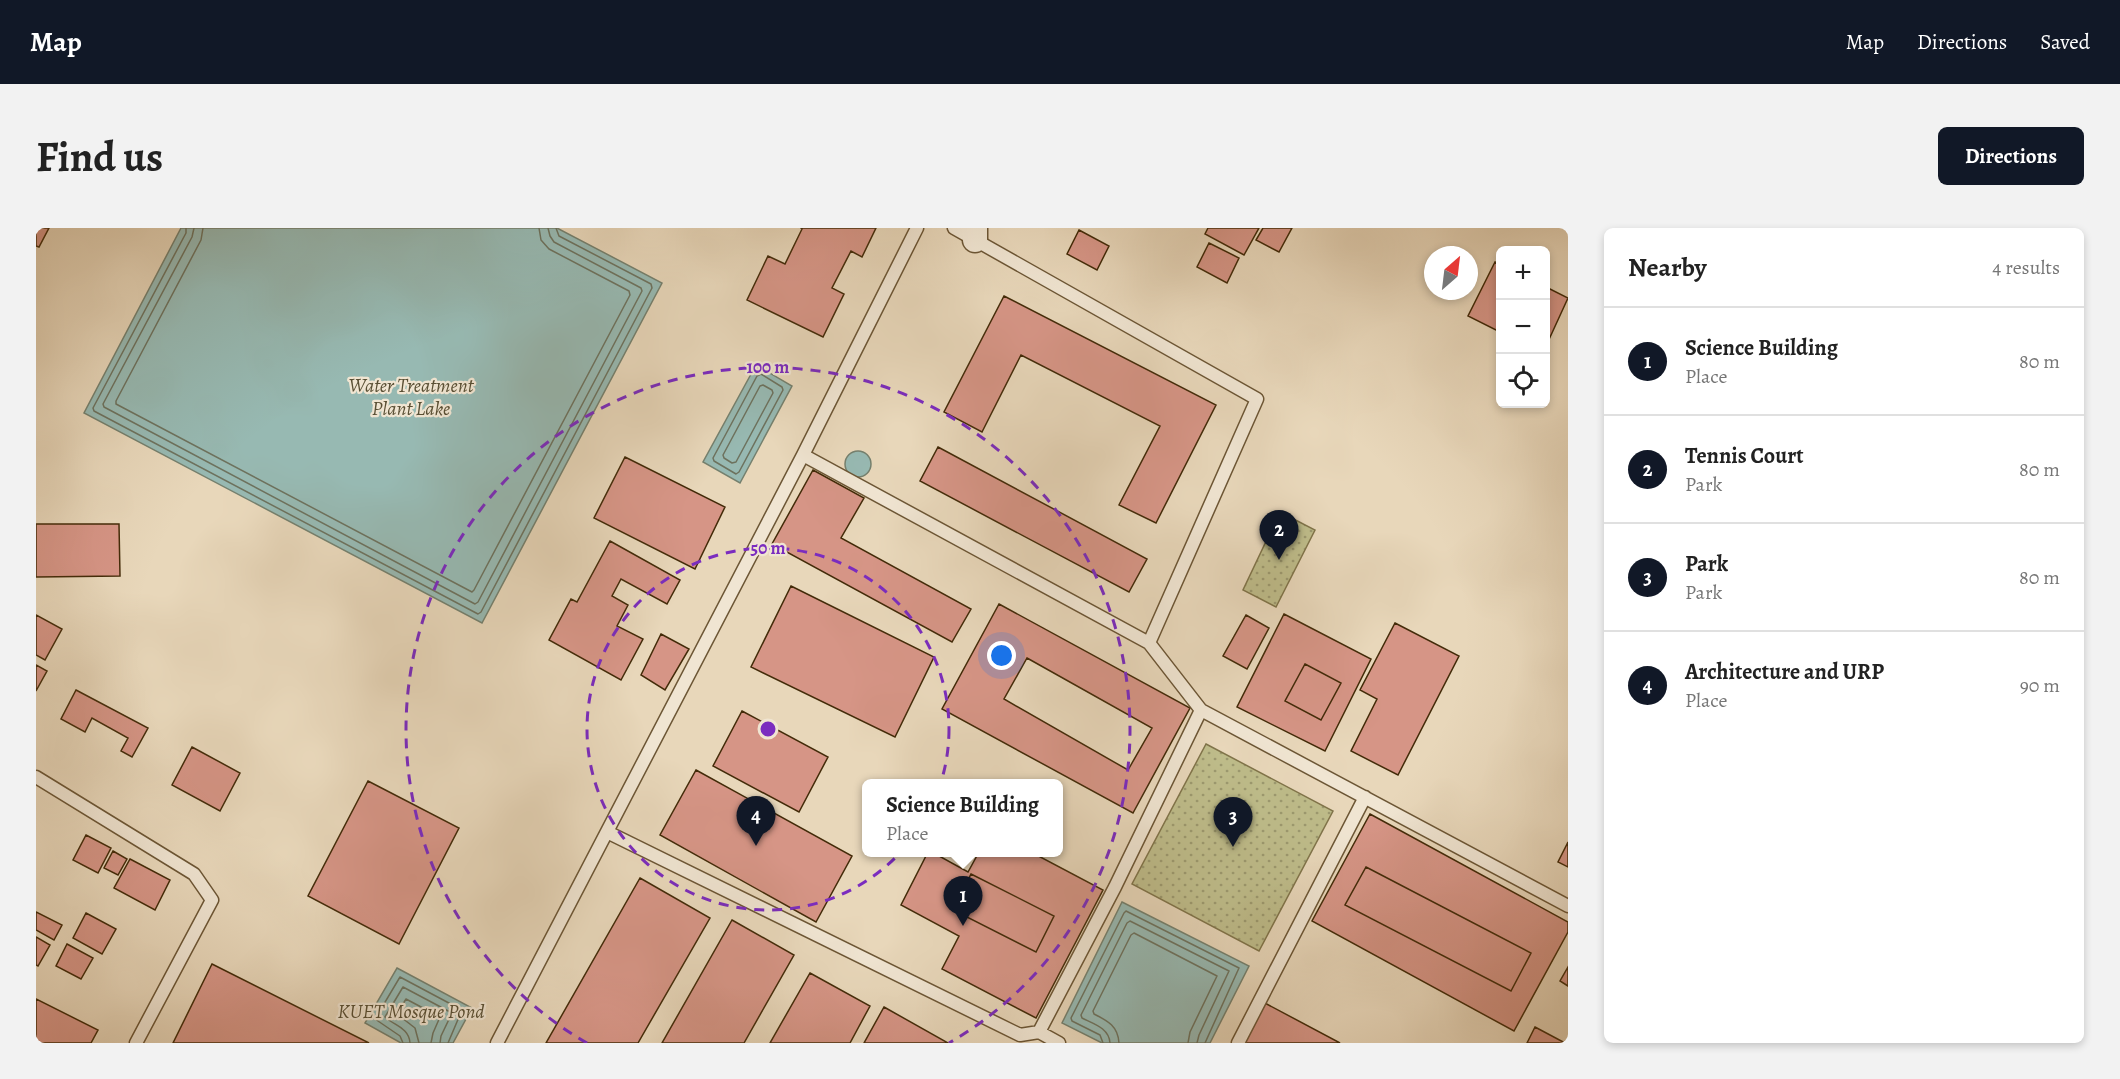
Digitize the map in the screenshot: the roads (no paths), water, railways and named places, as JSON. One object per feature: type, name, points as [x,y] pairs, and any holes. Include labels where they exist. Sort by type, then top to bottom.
[{"type":"lane","points":[[497,1043],[803,455],[917,228]]},
{"type":"lane","points":[[954,228],[975,234],[1257,399],[1149,643]]},
{"type":"lane","points":[[803,455],[1149,643],[1201,710],[1568,906]]},
{"type":"lane","points":[[1039,1032],[1115,887],[1201,710]]},
{"type":"lane","points":[[36,777],[194,874],[212,900],[136,1043]]},
{"type":"lane","points":[[1238,1043],[1365,797]]},
{"type":"lane","points":[[607,832],[1020,1035],[1039,1032],[1059,1043]]},
{"type":"water","name":"Water Treatment Plant Lake","points":[[181,228],[557,228],[662,283],[482,623],[84,413]]},
{"type":"water","points":[[756,365],[792,386],[740,483],[703,462]]},
{"type":"water","points":[[858,451],[867,455],[871,464],[867,473],[858,477],[849,473],[845,464],[849,455]]},
{"type":"water","points":[[1122,902],[1249,966],[1210,1043],[1102,1043],[1062,1023]]},
{"type":"water","name":"KUET Mosque Pond","points":[[397,968],[472,1008],[453,1043],[401,1043],[365,1023]]},
{"type":"place","name":"Tennis Court","points":[[1279,560]]},
{"type":"place","name":"Architecture and URP","points":[[756,846]]},
{"type":"place","name":"Park","points":[[1233,847]]},
{"type":"place","name":"Science Building","points":[[963,926]]}]
